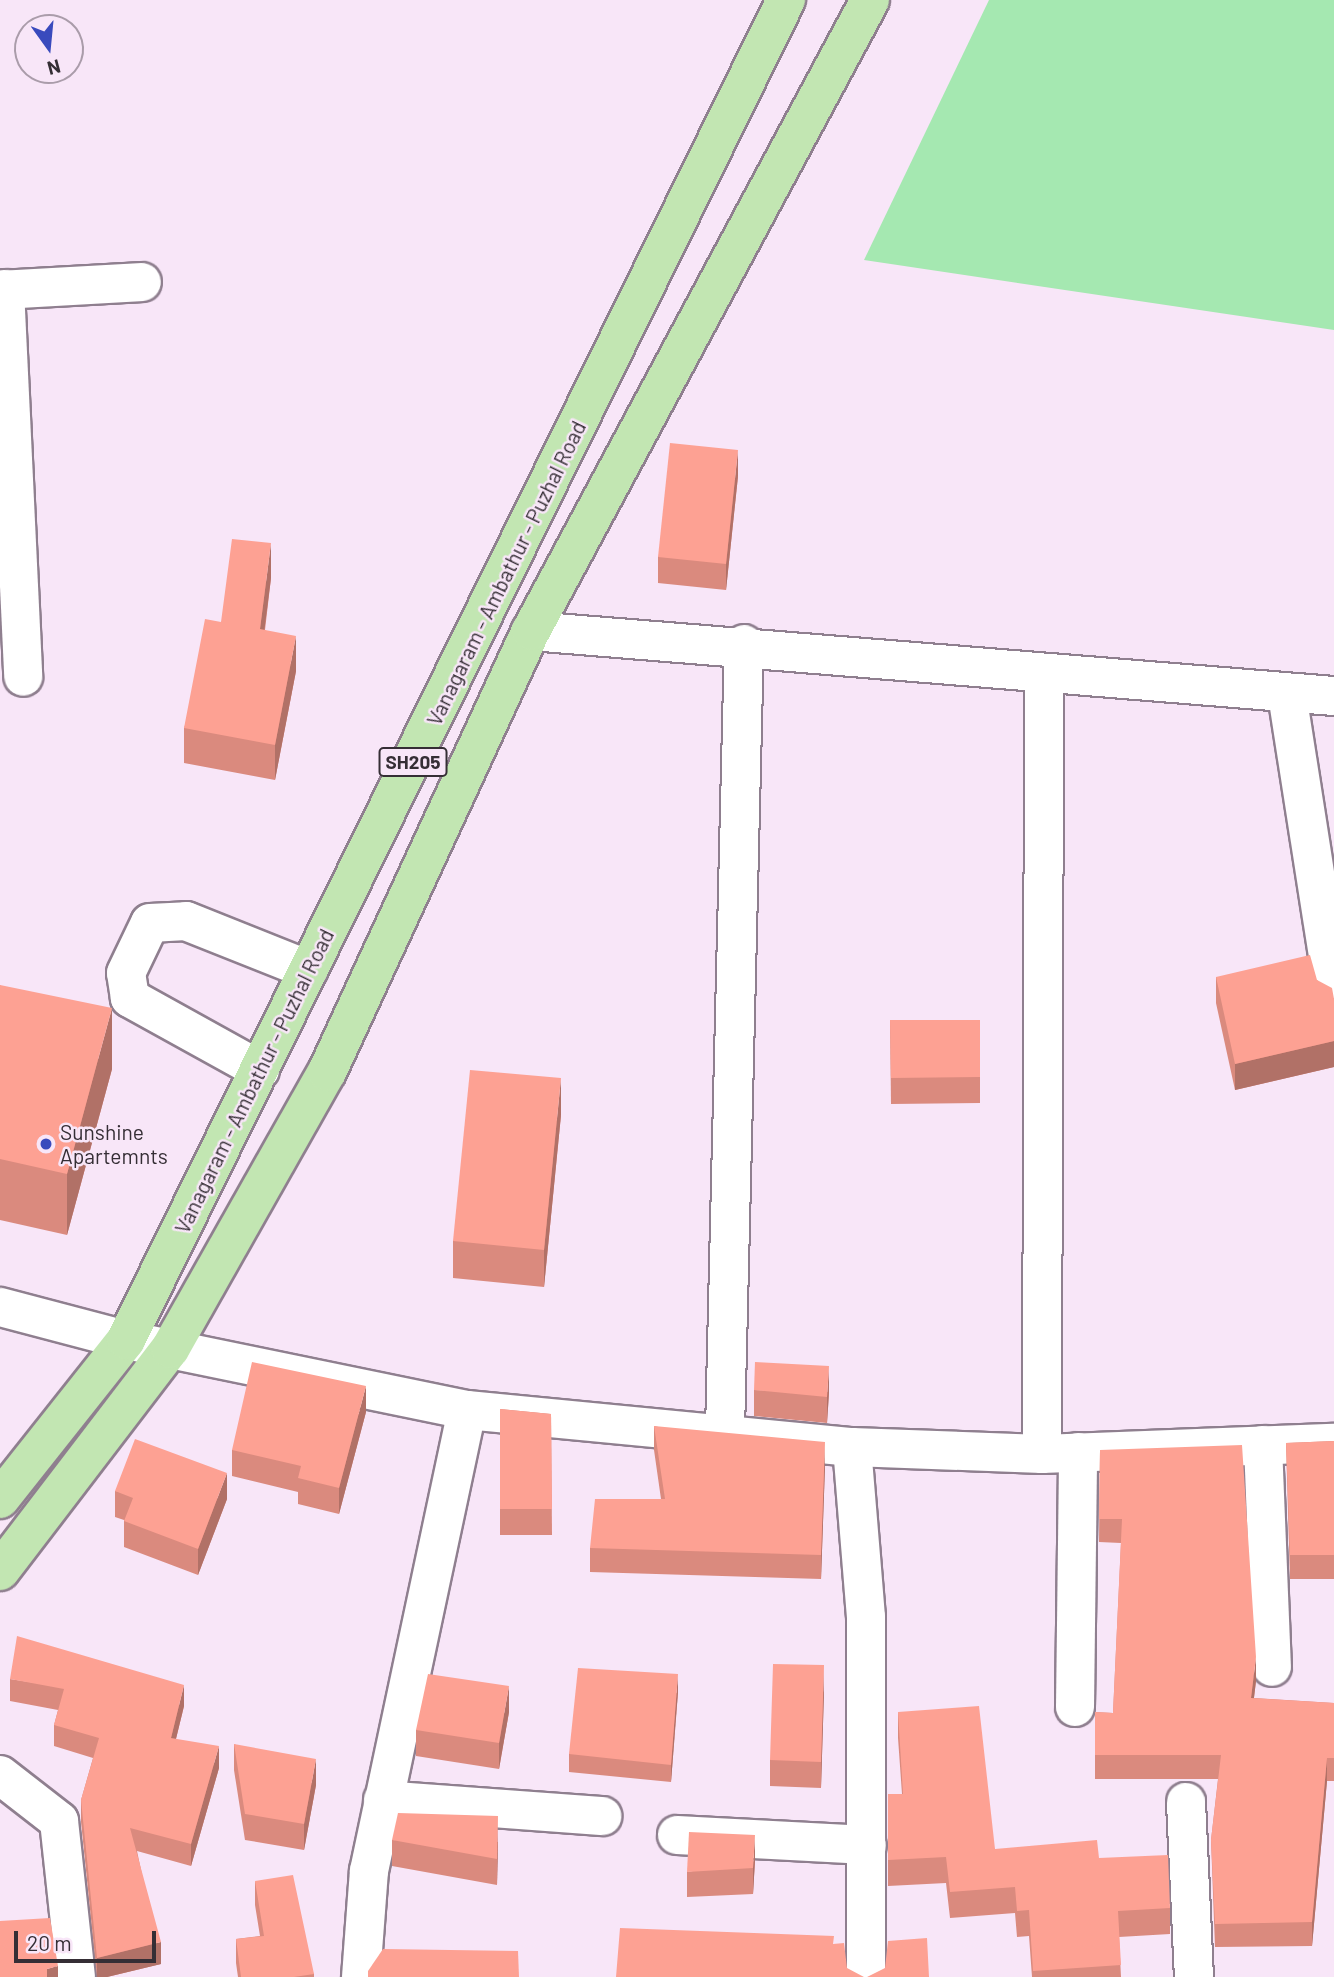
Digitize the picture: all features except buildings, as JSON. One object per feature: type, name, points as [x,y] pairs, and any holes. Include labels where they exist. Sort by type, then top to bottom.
[{"type":"main road","name":"Vanagaram - Ambathur - Puzhal Road","points":[[0,1499],[126,1340],[786,0]]},
{"type":"main road","points":[[0,1571],[170,1349],[327,1072],[531,631],[870,0]]},
{"type":"main road","points":[[340,909],[393,930]]},
{"type":"street","points":[[23,677],[2,290],[142,282]]},
{"type":"street","points":[[531,631],[744,644],[1044,677],[1334,696]]},
{"type":"street","points":[[725,1431],[744,644]]},
{"type":"street","points":[[1044,677],[1060,1453],[1075,1707]]},
{"type":"street","points":[[1287,694],[1334,993]]},
{"type":"street","points":[[260,1070],[130,998],[126,972],[150,923],[186,921],[309,970]]},
{"type":"street","points":[[0,1307],[126,1340],[467,1410],[725,1431],[852,1447],[1060,1453],[1334,1443]]},
{"type":"street","points":[[361,1977],[369,1871],[467,1410]]},
{"type":"street","points":[[1263,1445],[1272,1667]]},
{"type":"street","points":[[852,1447],[866,1617],[866,1977]]},
{"type":"street","points":[[0,1775],[59,1821],[76,1977]]},
{"type":"street","points":[[383,1800],[601,1816]]},
{"type":"street","points":[[1186,1802],[1194,1977]]},
{"type":"street","points":[[677,1835],[867,1845]]},
{"type":"green space","points":[[989,0],[1334,0],[1334,330],[864,260]]},
{"type":"place","name":"Sunshine Apartemnts","points":[[46,1144]]}]
